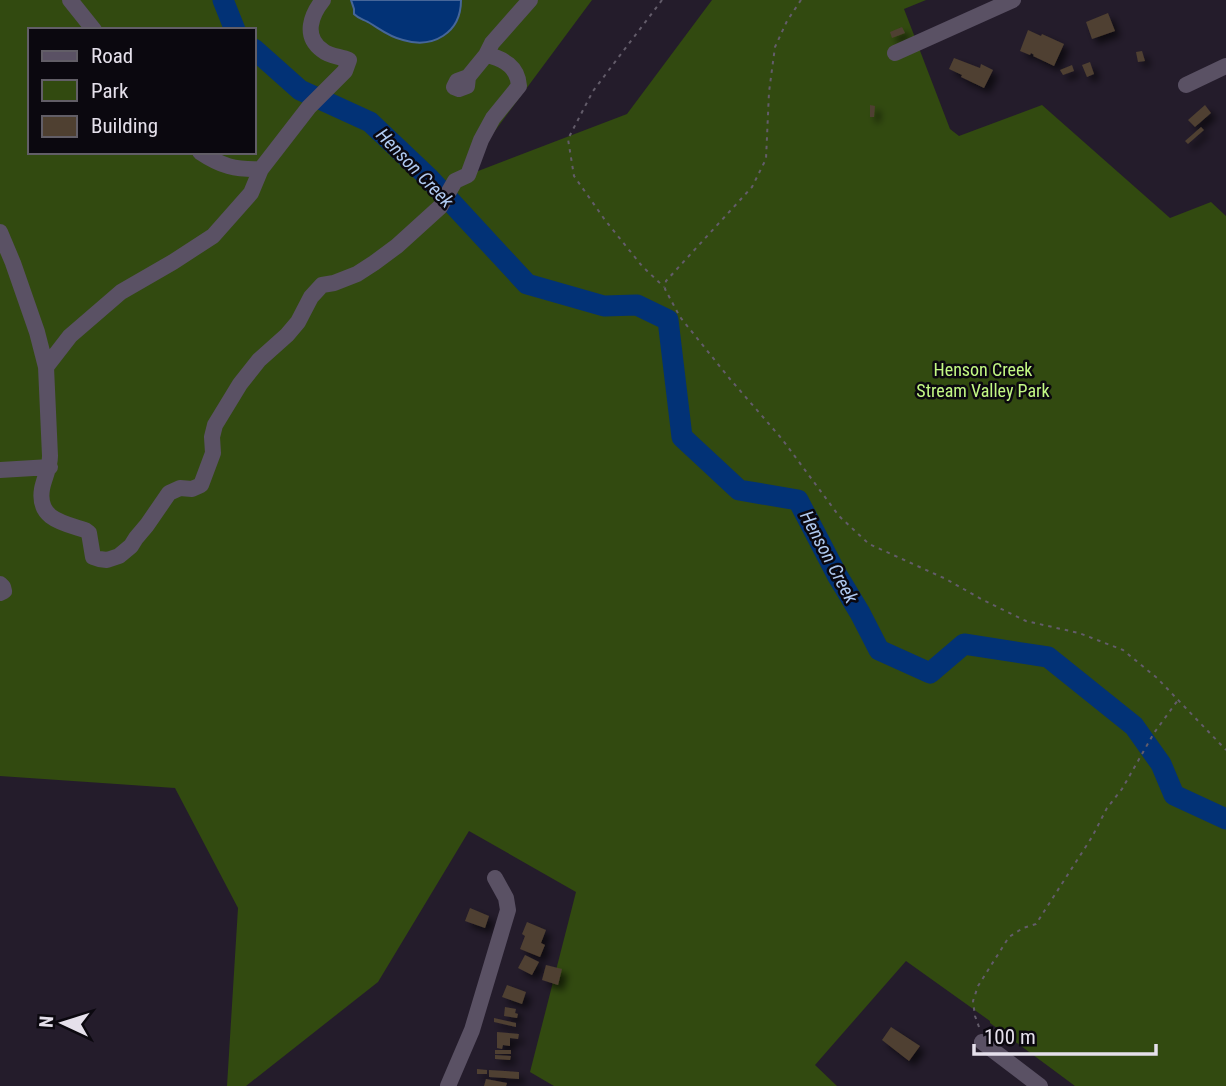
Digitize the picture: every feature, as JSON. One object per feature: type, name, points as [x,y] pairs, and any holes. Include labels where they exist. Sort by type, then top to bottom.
[{"type":"street","points":[[71,0],[92,28]]},
{"type":"street","points":[[46,367],[70,337],[121,292],[213,236],[251,193],[261,169],[299,119],[345,72],[349,60],[322,51],[310,33],[315,10],[323,0]]},
{"type":"street","points":[[468,77],[492,43],[530,0]]},
{"type":"street","points":[[895,53],[1013,0]]},
{"type":"street","points":[[0,232],[37,332],[46,367],[50,467],[42,488],[44,508],[58,522],[89,533],[93,557],[107,559],[119,556],[131,547],[169,493],[180,488],[192,489],[201,485],[213,453],[212,437],[215,425],[240,384],[259,360],[298,322],[311,297],[322,285],[357,274],[397,246],[440,207],[456,181],[468,175],[488,127],[519,86],[517,74],[507,62],[486,55]]},
{"type":"street","points":[[1186,86],[1226,66]]},
{"type":"street","points":[[203,154],[216,163],[230,167],[261,169]]},
{"type":"street","points":[[0,470],[50,467]]},
{"type":"street","points":[[0,584],[4,591],[0,593]]},
{"type":"street","points":[[448,1086],[472,1030],[508,910],[506,898],[495,878]]},
{"type":"street","points":[[982,1042],[1040,1086]]},
{"type":"path","points":[[662,0],[593,91],[568,139],[574,176],[605,220],[642,266],[665,289],[680,317],[782,439],[839,516],[869,544],[946,579],[1026,621],[1079,633],[1122,650],[1179,699],[1226,750]]},
{"type":"path","points":[[665,289],[666,281],[752,187],[766,159],[769,92],[775,47],[801,0]]},
{"type":"path","points":[[982,1042],[985,1036],[975,1016],[973,1001],[978,986],[1009,937],[1036,924],[1092,837],[1107,808],[1122,789],[1154,733],[1179,699]]},
{"type":"green space","name":"Henson Creek Stream Valley Park","points":[[0,0],[592,0],[460,178],[627,114],[712,0],[926,0],[904,9],[950,129],[959,136],[1042,105],[1170,218],[1211,202],[1226,216],[1226,1086],[1075,1086],[906,961],[815,1065],[837,1086],[554,1086],[530,1072],[576,892],[469,831],[378,982],[246,1086],[227,1086],[238,908],[175,788],[0,776]]},
{"type":"water","points":[[351,0],[461,0],[460,12],[451,30],[435,40],[414,42],[393,37],[357,17]]},
{"type":"building","points":[[1108,13],[1115,31],[1092,39],[1086,22]]},
{"type":"building","points":[[902,27],[905,33],[892,38],[890,32]]},
{"type":"building","points":[[1028,30],[1064,44],[1054,66],[1031,53],[1030,55],[1020,51]]},
{"type":"building","points":[[1142,51],[1145,61],[1138,62],[1136,52]]},
{"type":"building","points":[[954,58],[980,68],[981,64],[993,70],[984,88],[949,69]]},
{"type":"building","points":[[1090,62],[1094,74],[1087,77],[1082,65]]},
{"type":"building","points":[[1072,65],[1074,71],[1063,75],[1060,70]]},
{"type":"building","points":[[870,105],[875,106],[874,117],[870,117]]},
{"type":"building","points":[[1205,105],[1211,113],[1195,127],[1188,120]]},
{"type":"building","points":[[1201,127],[1204,130],[1188,144],[1185,141]]},
{"type":"building","points":[[470,908],[489,916],[485,928],[465,921]]},
{"type":"building","points":[[527,922],[546,930],[541,943],[545,945],[540,957],[520,949]]},
{"type":"building","points":[[525,955],[539,962],[532,975],[518,968]]},
{"type":"building","points":[[546,965],[562,969],[558,985],[542,980]]},
{"type":"building","points":[[507,985],[526,992],[522,1004],[502,997]]},
{"type":"building","points":[[505,1007],[516,1009],[517,1018],[504,1016]]},
{"type":"building","points":[[494,1018],[516,1023],[516,1027],[494,1022]]},
{"type":"building","points":[[891,1027],[920,1046],[909,1061],[882,1040]]},
{"type":"building","points":[[497,1032],[519,1034],[518,1039],[510,1038],[510,1046],[497,1048]]},
{"type":"building","points":[[495,1050],[511,1050],[511,1054],[495,1054]]},
{"type":"building","points":[[495,1055],[511,1056],[510,1060],[495,1059]]},
{"type":"building","points":[[477,1069],[487,1070],[487,1074],[477,1074]]},
{"type":"building","points":[[489,1070],[519,1072],[519,1079],[489,1077]]},
{"type":"building","points":[[486,1079],[507,1083],[506,1086],[484,1086]]},
{"type":"waterway","name":"Henson Creek","points":[[223,0],[234,28]]},
{"type":"waterway","name":"Henson Creek","points":[[256,51],[300,90],[370,122],[428,177],[527,284],[604,306],[637,305],[668,320],[682,437],[739,490],[798,500],[879,650],[930,673],[964,644],[1048,657],[1134,726],[1161,764],[1174,795],[1226,819]]}]
